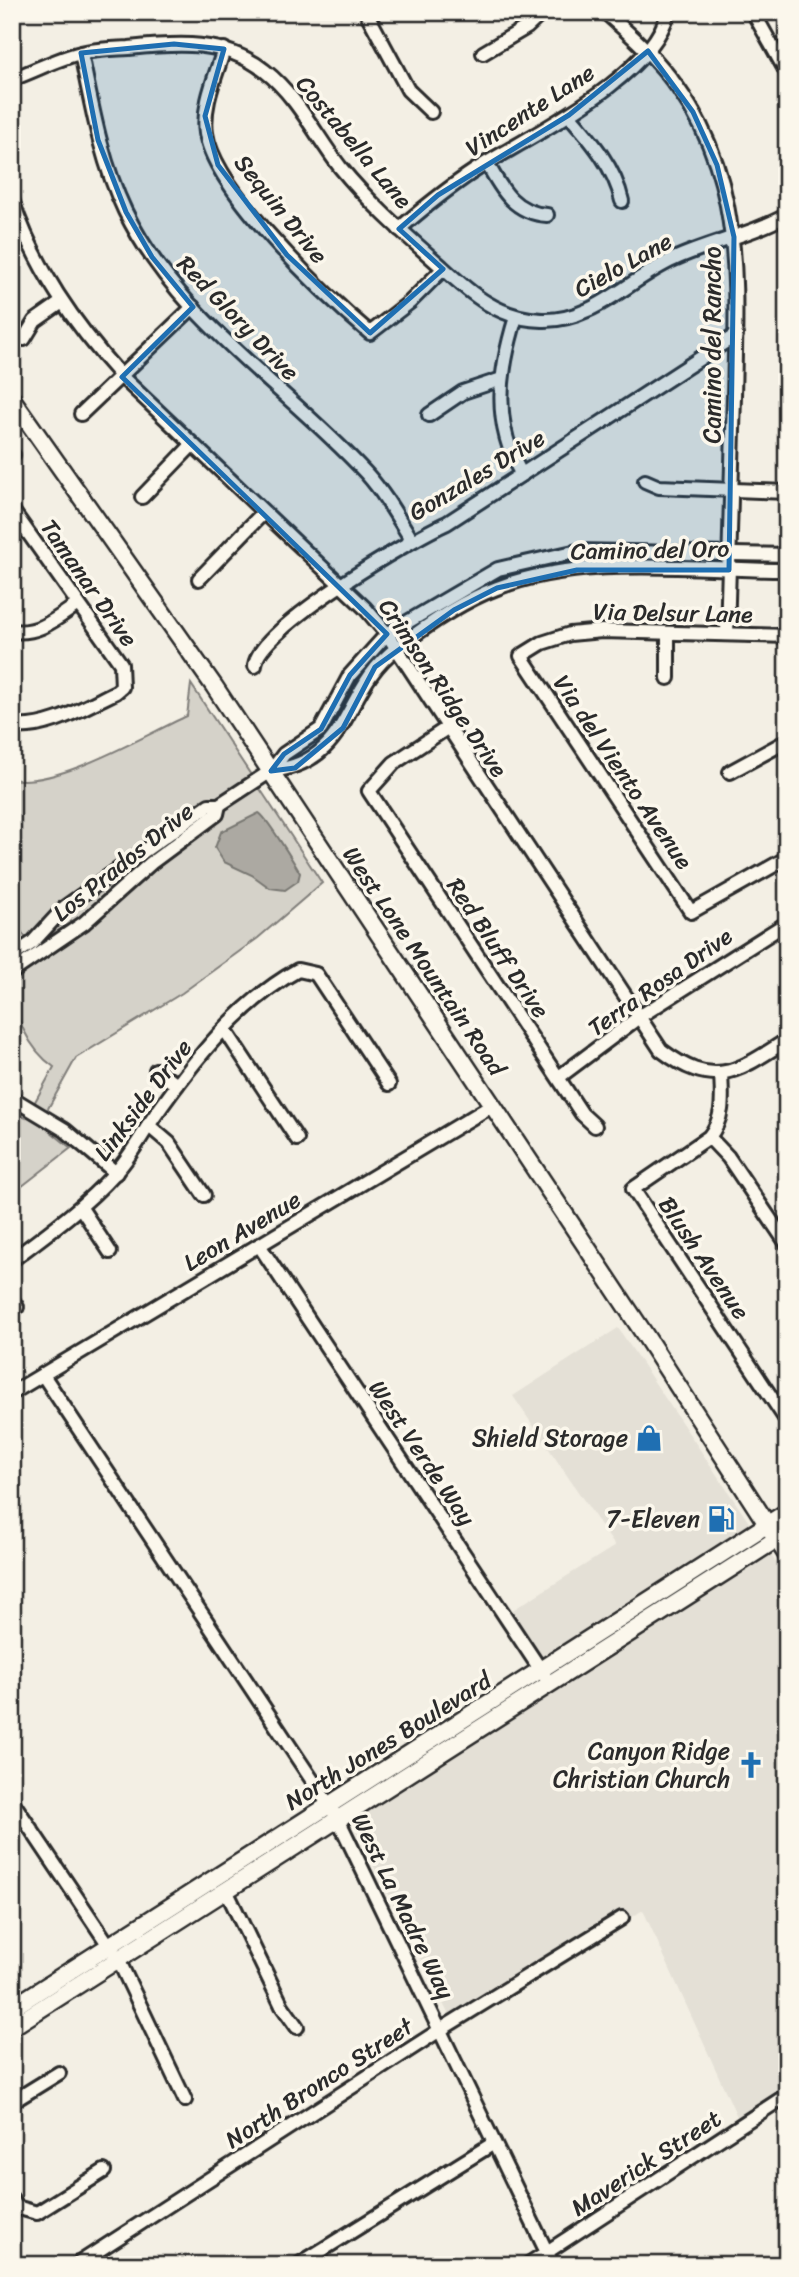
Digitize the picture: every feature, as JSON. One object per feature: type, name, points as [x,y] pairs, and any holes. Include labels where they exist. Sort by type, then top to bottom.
[{"type":"main road","name":"West Lone Mountain Road","points":[[12,399],[271,771],[768,1524],[782,1536],[787,1555]]},
{"type":"main road","name":"North Jones Boulevard","points":[[12,2027],[114,1952],[545,1677],[787,1512]]},
{"type":"main road","name":"North Jones Boulevard","points":[[545,1677],[782,1536]]},
{"type":"main road","name":"North Jones Boulevard","points":[[12,2008],[226,1890],[334,1812]]},
{"type":"street","points":[[366,12],[408,90],[431,112]]},
{"type":"street","points":[[483,53],[527,27],[543,12]]},
{"type":"street","name":"Camino del Rancho","points":[[605,12],[648,51],[693,113],[717,164],[734,237],[736,335],[727,634]]},
{"type":"street","name":"Vincente Lane","points":[[399,229],[438,195],[569,115],[648,51],[665,25],[668,12]]},
{"type":"street","points":[[752,12],[787,73]]},
{"type":"street","name":"Costabella Lane","points":[[12,79],[81,52],[174,44],[199,44],[224,50],[265,71],[282,86],[341,167],[399,229],[491,307],[516,317]]},
{"type":"street","name":"Sequin Drive","points":[[224,50],[205,116],[210,149],[218,165],[287,255],[370,333],[410,302],[443,269]]},
{"type":"street","name":"Red Glory Drive","points":[[81,52],[98,140],[125,212],[152,257],[193,307],[365,473],[411,539]]},
{"type":"street","points":[[569,115],[601,155],[619,186],[622,201]]},
{"type":"street","points":[[487,163],[508,196],[528,214],[547,215]]},
{"type":"street","name":"Crimson Ridge Drive","points":[[12,200],[16,221],[62,302],[91,344],[192,445],[365,608],[387,634],[661,1049],[684,1067],[720,1073]]},
{"type":"street","name":"Cielo Lane","points":[[516,317],[542,320],[567,318],[591,310],[671,260],[764,228],[787,215]]},
{"type":"street","points":[[24,339],[35,321],[62,302]]},
{"type":"street","points":[[81,414],[193,307]]},
{"type":"street","points":[[516,317],[502,379],[501,421],[512,457],[522,475]]},
{"type":"street","name":"Gonzales Drive","points":[[256,666],[255,659],[272,637],[339,585],[411,539],[447,523],[736,335]]},
{"type":"street","points":[[429,415],[463,392],[502,379]]},
{"type":"street","points":[[142,497],[192,445]]},
{"type":"street","points":[[645,481],[659,487],[787,492]]},
{"type":"street","name":"Tamanar Drive","points":[[12,510],[121,664],[123,682],[116,692],[52,721],[27,728],[12,726]]},
{"type":"street","points":[[199,579],[263,513]]},
{"type":"street","name":"Camino del Oro","points":[[271,771],[284,754],[321,729],[351,675],[387,634],[498,569],[547,556],[613,550],[787,555]]},
{"type":"street","name":"Camino del Oro","points":[[271,771],[295,768],[323,749],[344,728],[353,701],[375,667],[396,648],[454,610],[496,588],[546,574],[611,568],[787,570]]},
{"type":"street","points":[[12,631],[26,633],[40,630],[78,604]]},
{"type":"street","name":"Via Delsur Lane","points":[[521,656],[542,643],[570,634],[602,631],[787,636]]},
{"type":"street","points":[[668,633],[668,678]]},
{"type":"street","name":"Via del Viento Avenue","points":[[521,656],[691,912],[787,858]]},
{"type":"street","name":"Red Bluff Drive","points":[[447,728],[394,763],[369,791],[582,1114],[595,1126]]},
{"type":"street","points":[[730,772],[787,741]]},
{"type":"street","name":"Los Prados Drive","points":[[12,956],[32,943],[65,908],[142,850],[209,805],[219,805],[271,771]]},
{"type":"street","name":"Los Prados Drive","points":[[12,972],[84,923],[151,863],[217,814],[219,805]]},
{"type":"street","name":"Terra Rosa Drive","points":[[559,1077],[639,1017],[787,923]]},
{"type":"street","name":"Linkside Drive","points":[[12,1260],[81,1208],[116,1173],[177,1085],[225,1030],[287,976],[308,970],[316,974],[390,1084]]},
{"type":"street","points":[[225,1030],[297,1139]]},
{"type":"street","points":[[787,1040],[744,1067],[720,1073],[723,1109],[709,1137],[728,1157],[787,1244]]},
{"type":"street","points":[[156,1070],[177,1085]]},
{"type":"street","points":[[12,1098],[65,1130],[116,1173]]},
{"type":"street","name":"Leon Avenue","points":[[12,1393],[492,1105]]},
{"type":"street","points":[[148,1125],[169,1143],[204,1195]]},
{"type":"street","name":"Blush Avenue","points":[[709,1137],[633,1189],[787,1421]]},
{"type":"street","points":[[81,1208],[110,1252]]},
{"type":"street","name":"West Verde Way","points":[[259,1245],[545,1677]]},
{"type":"street","name":"West La Madre Way","points":[[43,1375],[334,1812],[553,2265]]},
{"type":"street","points":[[12,1801],[114,1952],[185,2100]]},
{"type":"street","points":[[226,1890],[282,2006],[297,2027]]},
{"type":"street","name":"North Bronco Street","points":[[76,2265],[440,2030],[622,1918]]},
{"type":"street","points":[[12,2102],[59,2073]]},
{"type":"street","name":"Maverick Street","points":[[527,2265],[787,2095]]},
{"type":"street","points":[[298,2265],[494,2143]]},
{"type":"street","points":[[12,2199],[16,2207],[37,2213],[104,2171]]},
{"type":"highlighted area","points":[[174,44],[224,49],[205,116],[218,165],[287,255],[370,333],[443,269],[399,229],[438,195],[569,115],[648,51],[693,112],[717,165],[734,237],[729,570],[577,570],[497,588],[454,610],[375,667],[343,728],[295,768],[271,771],[284,754],[321,729],[350,675],[387,634],[122,377],[193,307],[152,257],[126,212],[98,140],[81,53]]},
{"type":"shaded area","points":[[191,684],[322,883],[258,938],[182,993],[76,1058],[40,1123],[71,1148],[12,1194],[12,1112],[26,1118],[54,1067],[30,1041],[19,1019],[13,995],[12,984],[40,959],[12,918],[12,779],[30,780],[76,768],[187,716]]},
{"type":"shaded area","points":[[259,813],[300,873],[298,881],[285,890],[270,888],[252,875],[224,862],[215,848],[221,832]]},
{"type":"shaded area","points":[[618,1328],[787,1579],[787,2091],[740,2123],[643,1910],[457,2031],[336,1791],[528,1668],[497,1620],[615,1546],[513,1396]]},
{"type":"place","name":"Shield Storage","points":[[649,1438]]},
{"type":"place","name":"7-Eleven","points":[[721,1519]]},
{"type":"place","name":"Canyon Ridge Christian Church","points":[[751,1765]]}]
